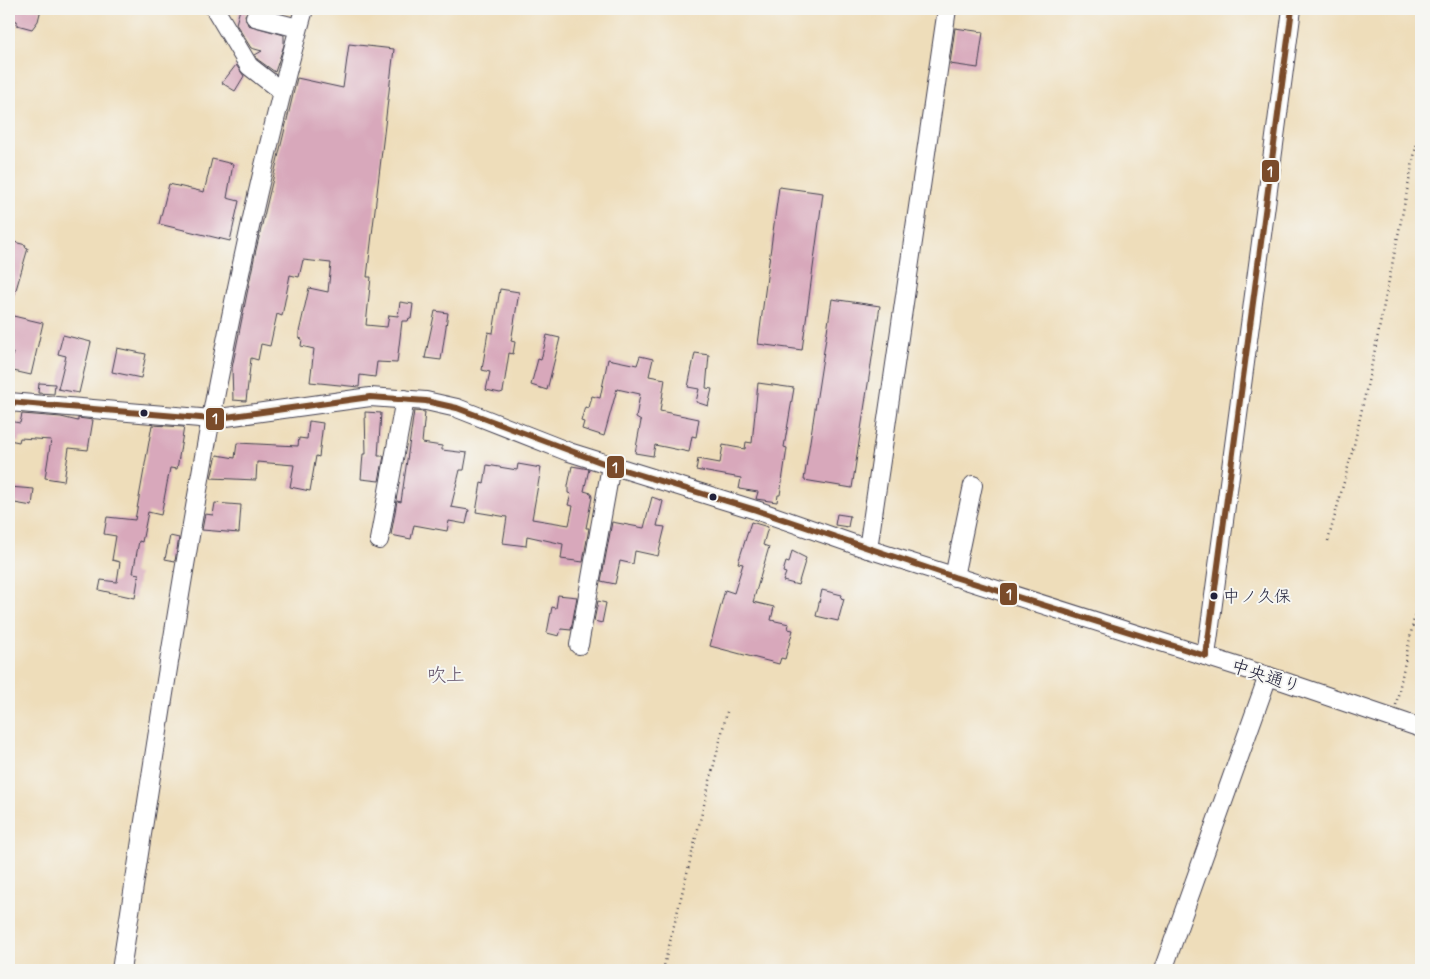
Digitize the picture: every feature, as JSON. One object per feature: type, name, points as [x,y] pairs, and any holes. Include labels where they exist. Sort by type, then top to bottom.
[{"type":"street","points":[[215,9],[249,66],[281,91]]},
{"type":"street","points":[[121,970],[165,691],[212,419],[251,220],[281,91],[304,9]]},
{"type":"street","points":[[868,549],[947,9]]},
{"type":"street","points":[[1206,656],[1292,9]]},
{"type":"street","points":[[255,17],[298,28]]},
{"type":"street","name":"中央通り","points":[[9,402],[212,419],[370,397],[426,401],[457,408],[569,452],[611,466],[737,504],[868,549],[1268,676],[1421,728]]},
{"type":"street","points":[[378,540],[405,399]]},
{"type":"street","points":[[579,645],[611,466]]},
{"type":"street","points":[[954,577],[973,485]]},
{"type":"street","points":[[1162,970],[1268,676]]},
{"type":"path","points":[[1328,541],[1352,454],[1421,122]]},
{"type":"path","points":[[1393,719],[1421,585]]},
{"type":"path","points":[[663,970],[728,708]]},
{"type":"building","points":[[9,9],[41,9],[38,21],[32,29],[17,25],[17,21],[9,19]]},
{"type":"building","points":[[240,9],[249,9],[245,15],[248,25],[284,35],[284,45],[275,72],[257,59],[255,55],[262,51],[251,48],[236,24]]},
{"type":"building","points":[[955,28],[983,32],[978,68],[950,64]]},
{"type":"building","points":[[349,44],[394,49],[367,277],[371,277],[366,325],[387,327],[389,315],[398,316],[400,302],[413,304],[411,319],[402,321],[397,363],[377,362],[375,377],[360,375],[359,387],[310,382],[314,349],[301,346],[302,339],[299,338],[299,332],[309,288],[328,292],[331,263],[303,260],[299,277],[290,275],[282,316],[277,314],[270,346],[261,344],[258,360],[251,358],[246,401],[233,400],[232,368],[255,254],[297,78],[343,88]]},
{"type":"building","points":[[236,65],[244,76],[235,91],[222,83]]},
{"type":"building","points":[[212,159],[233,164],[227,198],[239,201],[230,241],[159,224],[169,184],[204,192]]},
{"type":"building","points":[[779,187],[823,193],[802,350],[758,344]]},
{"type":"building","points":[[14,242],[26,245],[25,247],[28,248],[13,300],[9,300],[9,263]]},
{"type":"building","points":[[500,289],[519,292],[511,341],[515,342],[513,354],[509,353],[503,392],[500,393],[486,390],[490,372],[482,370],[488,332],[493,333]]},
{"type":"building","points":[[832,299],[880,306],[852,488],[804,480]]},
{"type":"building","points":[[435,311],[448,313],[441,360],[425,358]]},
{"type":"building","points":[[9,315],[43,323],[31,375],[9,370],[13,353],[9,353]]},
{"type":"building","points":[[63,335],[91,342],[79,393],[58,389],[66,356],[58,354]]},
{"type":"building","points":[[547,335],[560,338],[547,390],[531,385],[538,359],[541,360]]},
{"type":"building","points":[[117,348],[146,354],[141,378],[112,372]]},
{"type":"building","points":[[695,353],[709,355],[706,388],[712,389],[708,406],[696,402],[699,389],[688,387]]},
{"type":"building","points":[[640,356],[653,359],[649,376],[665,379],[660,411],[699,419],[696,437],[692,436],[689,452],[655,445],[653,456],[635,453],[641,421],[636,418],[640,394],[617,389],[604,436],[582,429],[584,422],[581,421],[585,407],[589,408],[592,396],[600,398],[608,359],[637,365]]},
{"type":"building","points":[[39,383],[55,384],[54,394],[38,393]]},
{"type":"building","points":[[758,383],[794,388],[784,447],[787,448],[780,495],[778,495],[777,502],[756,499],[758,492],[739,489],[741,478],[696,470],[698,459],[720,463],[723,445],[745,449],[746,442],[752,443]]},
{"type":"building","points":[[414,411],[425,412],[422,443],[442,446],[442,450],[467,453],[464,470],[460,470],[451,507],[469,510],[466,524],[449,521],[447,531],[414,525],[411,539],[391,535],[397,501],[401,502]]},
{"type":"building","points":[[365,412],[381,413],[378,456],[384,456],[379,481],[361,479],[363,454],[366,454]]},
{"type":"building","points":[[22,414],[61,417],[78,421],[78,418],[93,420],[88,450],[69,448],[64,481],[45,478],[51,440],[20,438],[19,442],[9,440],[9,421],[20,423]]},
{"type":"building","points":[[309,421],[323,423],[319,457],[316,456],[310,491],[290,487],[294,465],[257,462],[256,480],[211,478],[217,455],[235,458],[237,443],[298,446],[299,438],[307,439]]},
{"type":"building","points":[[152,425],[184,427],[177,469],[170,468],[161,515],[148,512],[142,542],[139,541],[133,573],[139,574],[135,598],[99,590],[101,580],[117,582],[120,562],[112,560],[116,536],[104,534],[107,517],[135,520]]},
{"type":"building","points":[[518,464],[541,468],[532,519],[569,525],[573,506],[568,505],[571,494],[568,493],[568,486],[572,466],[589,469],[584,491],[591,493],[592,497],[586,528],[589,528],[583,562],[561,559],[563,544],[527,536],[526,546],[503,543],[507,517],[476,512],[481,483],[484,484],[487,465],[517,470]]},
{"type":"building","points":[[9,487],[34,489],[32,506],[9,502]]},
{"type":"building","points":[[652,497],[663,501],[657,526],[665,527],[658,556],[635,551],[633,564],[620,561],[615,584],[601,581],[612,522],[644,528]]},
{"type":"building","points":[[215,503],[241,505],[239,533],[202,530],[205,514],[213,515]]},
{"type":"building","points":[[837,514],[850,516],[848,527],[835,525]]},
{"type":"building","points":[[751,522],[768,527],[763,545],[769,547],[753,602],[774,607],[771,620],[789,624],[788,629],[793,630],[785,659],[781,658],[779,664],[710,646],[725,590],[734,593],[743,564],[738,563]]},
{"type":"building","points":[[170,536],[179,538],[175,561],[165,559]]},
{"type":"building","points":[[792,551],[806,558],[798,585],[783,581],[786,573],[783,572],[786,562],[789,563]]},
{"type":"building","points":[[822,590],[842,595],[841,598],[844,599],[838,621],[816,616]]},
{"type":"building","points":[[558,595],[577,597],[571,630],[561,629],[559,636],[547,633],[552,607],[556,608]]},
{"type":"building","points":[[598,601],[606,603],[602,623],[594,621]]},
{"type":"transit line","name":"1","points":[[1206,656],[1292,9]]},
{"type":"transit line","name":"1","points":[[9,402],[212,419],[370,397],[426,401],[457,408],[611,466],[756,510],[954,577],[1206,656]]},
{"type":"place","name":"中ノ久保","points":[[1214,596]]},
{"type":"district","name":"吹上","points":[[446,674]]}]
